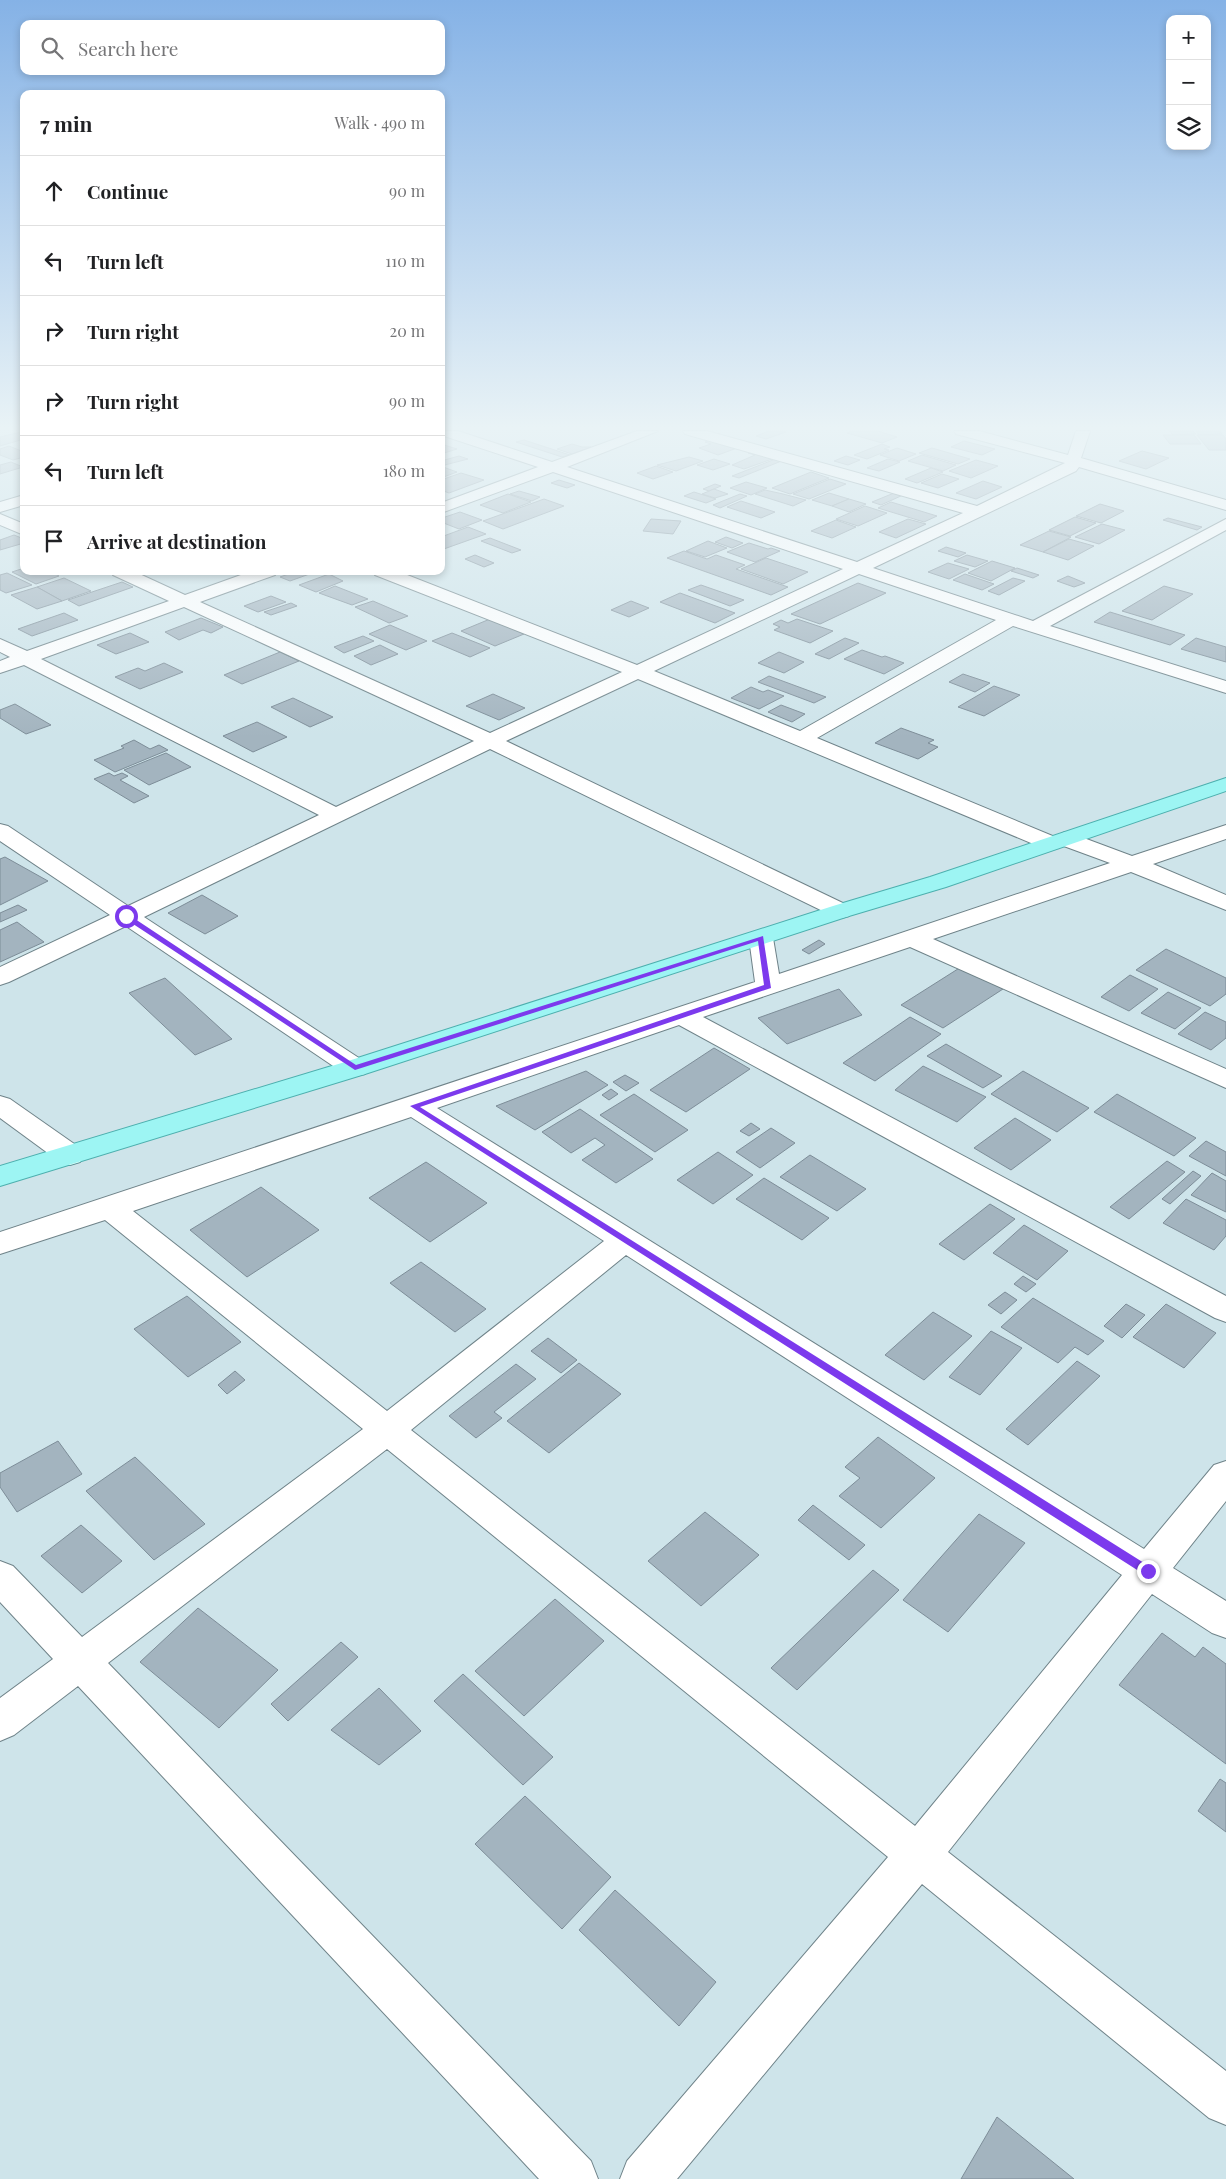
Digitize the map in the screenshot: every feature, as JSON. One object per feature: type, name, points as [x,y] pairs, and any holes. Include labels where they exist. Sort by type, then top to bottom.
[{"type":"main road","points":[[0,1176],[355,1068],[841,911],[938,882],[1226,784]]},
{"type":"street","points":[[753,533],[1035,627],[1226,687]]},
{"type":"street","points":[[0,977],[490,741],[935,533]]},
{"type":"street","points":[[1035,627],[1210,533]]},
{"type":"street","points":[[128,575],[490,741],[841,911]]},
{"type":"street","points":[[0,667],[258,575]]},
{"type":"street","points":[[391,575],[639,672],[801,739],[1058,841],[1132,864],[1226,903]]},
{"type":"street","points":[[801,739],[1011,619]]},
{"type":"street","points":[[0,645],[336,816]]},
{"type":"street","points":[[0,831],[355,1068]]},
{"type":"street","points":[[0,1243],[110,1208],[1226,832]]},
{"type":"street","points":[[761,938],[768,986]]},
{"type":"street","points":[[911,938],[1226,1079]]},
{"type":"street","points":[[681,1016],[1226,1310]]},
{"type":"street","points":[[0,1105],[70,1155]]},
{"type":"street","points":[[414,1106],[1226,1621]]},
{"type":"street","points":[[110,1208],[1226,2102]]},
{"type":"street","points":[[0,1722],[387,1430],[625,1240]]},
{"type":"street","points":[[645,2179],[918,1855],[1226,1475]]},
{"type":"street","points":[[0,1577],[573,2179]]},
{"type":"building","points":[[453,533],[486,534],[445,549],[445,536]]},
{"type":"building","points":[[816,533],[844,533],[832,538]]},
{"type":"building","points":[[881,533],[907,533],[896,538]]},
{"type":"building","points":[[1046,533],[1055,533],[1071,537],[1043,552],[1020,545]]},
{"type":"building","points":[[1058,533],[1077,533],[1070,536]]},
{"type":"building","points":[[1084,533],[1120,533],[1099,544],[1075,537]]},
{"type":"building","points":[[14,535],[20,537],[20,544],[0,550],[0,540]]},
{"type":"building","points":[[726,537],[743,543],[732,548],[715,542]]},
{"type":"building","points":[[490,538],[521,550],[512,553],[481,541]]},
{"type":"building","points":[[1069,539],[1094,546],[1068,560],[1043,552]]},
{"type":"building","points":[[708,541],[727,548],[705,557],[686,551]]},
{"type":"building","points":[[749,543],[780,551],[755,562],[727,552]]},
{"type":"building","points":[[946,547],[966,553],[958,557],[938,551]]},
{"type":"building","points":[[684,551],[707,559],[716,555],[745,565],[736,569],[788,587],[771,595],[667,558]]},
{"type":"building","points":[[475,555],[494,563],[484,567],[465,559]]},
{"type":"building","points":[[967,555],[988,561],[975,567],[954,561]]},
{"type":"building","points":[[766,558],[808,572],[783,584],[741,569]]},
{"type":"building","points":[[992,561],[1015,568],[991,581],[968,573]]},
{"type":"building","points":[[948,563],[969,569],[949,579],[928,572]]},
{"type":"building","points":[[1017,568],[1039,575],[1033,578],[1011,571]]},
{"type":"building","points":[[20,569],[20,575],[59,576],[36,584],[12,572]]},
{"type":"building","points":[[7,573],[32,585],[6,593],[0,590],[0,575]]},
{"type":"building","points":[[965,574],[994,584],[982,590],[953,580]]},
{"type":"building","points":[[286,575],[307,575],[290,581],[280,577]]},
{"type":"building","points":[[326,575],[331,575],[343,581],[316,592],[299,585]]},
{"type":"building","points":[[1068,576],[1085,583],[1074,587],[1057,581]]},
{"type":"building","points":[[64,578],[91,591],[62,601],[37,587]]},
{"type":"building","points":[[1013,578],[1025,581],[999,595],[988,591]]},
{"type":"building","points":[[122,582],[133,587],[79,606],[68,600]]},
{"type":"building","points":[[858,583],[886,593],[820,624],[791,614]]},
{"type":"building","points":[[701,585],[744,600],[730,606],[688,590]]},
{"type":"building","points":[[335,586],[368,599],[352,605],[319,593]]},
{"type":"building","points":[[1164,586],[1193,594],[1152,620],[1122,611]]},
{"type":"building","points":[[37,587],[62,601],[37,609],[11,595]]},
{"type":"building","points":[[680,593],[735,613],[715,623],[660,602]]},
{"type":"building","points":[[271,596],[286,602],[258,612],[244,606]]},
{"type":"building","points":[[373,601],[408,616],[389,623],[355,607]]},
{"type":"building","points":[[631,601],[649,608],[629,617],[611,610]]},
{"type":"building","points":[[291,603],[297,606],[271,615],[264,612]]},
{"type":"building","points":[[1110,612],[1185,635],[1170,645],[1094,622]]},
{"type":"building","points":[[64,613],[78,620],[32,636],[18,629]]},
{"type":"building","points":[[201,618],[223,627],[211,633],[203,630],[179,640],[165,632]]},
{"type":"building","points":[[490,619],[524,634],[495,646],[461,631]]},
{"type":"building","points":[[797,619],[833,631],[810,643],[774,630],[780,627],[773,624],[781,620],[788,623]]},
{"type":"building","points":[[390,625],[427,641],[406,650],[369,634]]},
{"type":"building","points":[[130,633],[149,642],[116,654],[97,645]]},
{"type":"building","points":[[452,633],[490,648],[470,657],[432,641]]},
{"type":"building","points":[[363,636],[374,641],[344,653],[334,647]]},
{"type":"building","points":[[845,638],[859,643],[829,659],[815,654]]},
{"type":"building","points":[[1196,638],[1226,647],[1226,662],[1181,649]]},
{"type":"building","points":[[380,645],[398,654],[371,665],[354,656]]},
{"type":"building","points":[[862,650],[904,663],[884,674],[844,659]]},
{"type":"building","points":[[280,652],[299,661],[242,684],[224,675]]},
{"type":"building","points":[[779,652],[804,662],[784,673],[758,663]]},
{"type":"building","points":[[164,663],[183,672],[140,689],[115,677],[138,668],[145,671]]},
{"type":"building","points":[[963,674],[990,683],[975,692],[949,682]]},
{"type":"building","points":[[769,676],[826,697],[814,703],[758,682]]},
{"type":"building","points":[[994,686],[1020,695],[984,716],[958,707]]},
{"type":"building","points":[[751,687],[763,692],[768,690],[784,696],[759,709],[731,698]]},
{"type":"building","points":[[493,694],[525,708],[499,720],[466,706]]},
{"type":"building","points":[[293,698],[333,717],[310,727],[271,707]]},
{"type":"building","points":[[15,704],[51,725],[26,734],[0,718],[0,710]]},
{"type":"building","points":[[781,705],[805,714],[792,722],[768,712]]},
{"type":"building","points":[[257,722],[287,737],[253,752],[223,736]]},
{"type":"building","points":[[901,728],[934,740],[928,743],[938,747],[918,759],[875,743]]},
{"type":"building","points":[[134,740],[150,749],[159,745],[168,750],[115,772],[94,760],[124,748],[121,746]]},
{"type":"building","points":[[166,753],[191,767],[149,785],[124,770]]},
{"type":"building","points":[[109,773],[114,776],[122,773],[128,776],[120,780],[149,796],[134,803],[94,779]]},
{"type":"building","points":[[5,857],[48,881],[0,905],[0,859]]},
{"type":"building","points":[[202,895],[238,916],[205,934],[168,913]]},
{"type":"building","points":[[18,905],[27,910],[0,922],[0,913]]},
{"type":"building","points":[[17,922],[44,942],[0,962],[0,930]]},
{"type":"building","points":[[819,940],[825,944],[809,954],[802,950]]},
{"type":"building","points":[[1166,949],[1226,978],[1226,994],[1210,1006],[1136,970]]},
{"type":"building","points":[[961,967],[1003,989],[943,1028],[901,1005]]},
{"type":"building","points":[[1130,975],[1158,989],[1129,1011],[1101,997]]},
{"type":"building","points":[[165,978],[232,1039],[195,1055],[129,993]]},
{"type":"building","points":[[839,989],[862,1015],[787,1044],[758,1018]]},
{"type":"building","points":[[1168,992],[1201,1008],[1175,1029],[1141,1013]]},
{"type":"building","points":[[1205,1012],[1226,1022],[1226,1038],[1211,1050],[1178,1034]]},
{"type":"building","points":[[910,1017],[941,1034],[875,1081],[843,1063]]},
{"type":"building","points":[[946,1044],[1002,1076],[983,1088],[927,1056]]},
{"type":"building","points":[[714,1048],[750,1069],[686,1112],[650,1090]]},
{"type":"building","points":[[923,1066],[986,1097],[957,1122],[895,1090]]},
{"type":"building","points":[[586,1071],[608,1085],[535,1130],[496,1106]]},
{"type":"building","points":[[1023,1071],[1089,1108],[1057,1132],[991,1094]]},
{"type":"building","points":[[625,1075],[639,1083],[626,1091],[613,1082]]},
{"type":"building","points":[[611,1089],[618,1094],[609,1100],[602,1095]]},
{"type":"building","points":[[634,1094],[688,1130],[655,1152],[600,1115]]},
{"type":"building","points":[[1117,1094],[1196,1138],[1174,1156],[1094,1112]]},
{"type":"building","points":[[580,1109],[653,1159],[616,1183],[582,1160],[605,1145],[595,1138],[571,1153],[542,1132]]},
{"type":"building","points":[[1015,1118],[1051,1140],[1011,1170],[974,1148]]},
{"type":"building","points":[[751,1123],[760,1129],[749,1136],[740,1131]]},
{"type":"building","points":[[771,1128],[795,1143],[760,1168],[736,1152]]},
{"type":"building","points":[[1206,1141],[1226,1152],[1226,1176],[1189,1156]]},
{"type":"building","points":[[718,1152],[753,1175],[713,1204],[677,1180]]},
{"type":"building","points":[[810,1155],[866,1189],[837,1211],[780,1177]]},
{"type":"building","points":[[1167,1161],[1185,1172],[1129,1219],[1110,1207]]},
{"type":"building","points":[[426,1162],[487,1203],[430,1242],[369,1198]]},
{"type":"building","points":[[1193,1171],[1201,1176],[1170,1204],[1162,1199]]},
{"type":"building","points":[[1212,1173],[1226,1181],[1226,1212],[1191,1195]]},
{"type":"building","points":[[764,1178],[829,1218],[802,1240],[736,1199]]},
{"type":"building","points":[[261,1187],[319,1230],[247,1277],[190,1230]]},
{"type":"building","points":[[1186,1199],[1226,1220],[1226,1236],[1214,1250],[1163,1223]]},
{"type":"building","points":[[990,1204],[1015,1219],[964,1260],[939,1244]]},
{"type":"building","points":[[1024,1225],[1068,1251],[1037,1280],[993,1253]]},
{"type":"building","points":[[421,1262],[486,1309],[455,1332],[390,1283]]},
{"type":"building","points":[[1023,1276],[1036,1284],[1026,1292],[1014,1284]]},
{"type":"building","points":[[1005,1292],[1017,1300],[1001,1314],[988,1305]]},
{"type":"building","points":[[187,1296],[241,1342],[188,1377],[134,1329]]},
{"type":"building","points":[[1033,1298],[1104,1341],[1088,1355],[1075,1347],[1058,1363],[1001,1327]]},
{"type":"building","points":[[1126,1304],[1145,1315],[1122,1338],[1104,1326]]},
{"type":"building","points":[[1166,1304],[1216,1333],[1184,1368],[1133,1337]]},
{"type":"building","points":[[933,1312],[972,1336],[924,1380],[885,1355]]},
{"type":"building","points":[[991,1331],[1022,1348],[980,1395],[949,1377]]},
{"type":"building","points":[[548,1338],[577,1360],[561,1373],[531,1351]]},
{"type":"building","points":[[1077,1361],[1100,1376],[1028,1445],[1006,1429]]},
{"type":"building","points":[[579,1363],[621,1394],[549,1453],[507,1421]]},
{"type":"building","points":[[516,1364],[536,1379],[494,1412],[502,1418],[476,1438],[449,1416]]},
{"type":"building","points":[[235,1371],[245,1380],[227,1394],[218,1385]]},
{"type":"building","points":[[878,1437],[935,1478],[881,1528],[839,1496],[860,1478],[845,1467]]},
{"type":"building","points":[[58,1441],[82,1474],[17,1512],[0,1487],[0,1473]]},
{"type":"building","points":[[135,1457],[205,1524],[154,1560],[86,1491]]},
{"type":"building","points":[[813,1505],[865,1545],[849,1560],[798,1520]]},
{"type":"building","points":[[705,1512],[759,1555],[701,1606],[648,1561]]},
{"type":"building","points":[[979,1514],[1025,1543],[948,1632],[903,1600]]},
{"type":"building","points":[[81,1525],[122,1561],[82,1593],[41,1556]]},
{"type":"building","points":[[873,1570],[899,1590],[797,1690],[771,1668]]},
{"type":"building","points":[[555,1599],[604,1641],[524,1716],[475,1671]]},
{"type":"building","points":[[198,1608],[278,1670],[219,1728],[140,1662]]},
{"type":"building","points":[[1162,1633],[1195,1657],[1203,1647],[1226,1664],[1226,1764],[1119,1685]]},
{"type":"building","points":[[341,1642],[358,1657],[288,1721],[271,1704]]},
{"type":"building","points":[[463,1674],[553,1757],[523,1785],[434,1701]]},
{"type":"building","points":[[379,1688],[421,1731],[379,1765],[331,1730]]},
{"type":"building","points":[[1220,1779],[1226,1783],[1226,1832],[1198,1811]]},
{"type":"building","points":[[525,1796],[611,1877],[562,1929],[475,1844]]},
{"type":"building","points":[[615,1890],[716,1982],[679,2026],[579,1930]]},
{"type":"building","points":[[997,2117],[1074,2179],[961,2179]]},
{"type":"route","points":[[126,916],[355,1068],[761,938],[768,986],[414,1106],[1148,1571]]}]
